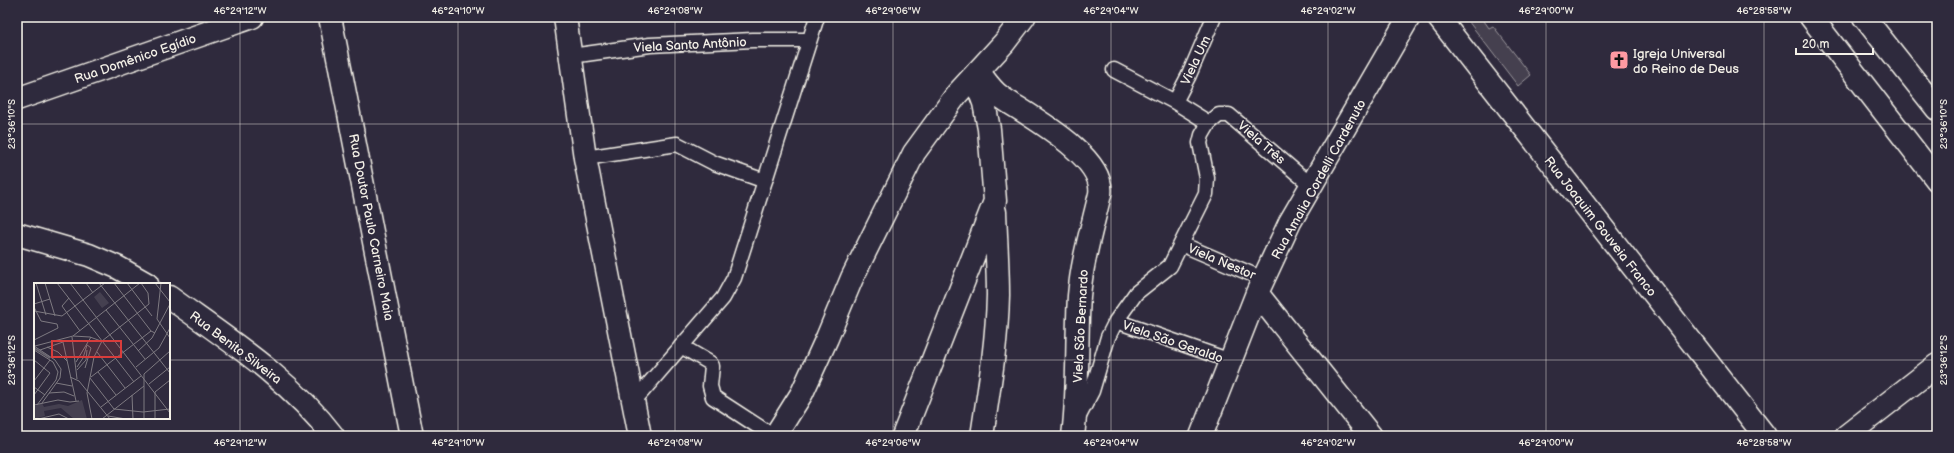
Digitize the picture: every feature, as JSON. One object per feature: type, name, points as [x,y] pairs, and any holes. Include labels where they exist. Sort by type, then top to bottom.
[{"type":"street","name":"Rua Domênico Egídio","points":[[17,99],[252,17]]},
{"type":"street","points":[[565,17],[585,158],[640,436]]},
{"type":"street","points":[[774,436],[802,393],[852,278],[914,153],[944,110],[1004,43],[1024,17]]},
{"type":"street","name":"Rua Amalia Cordelli Cardenuto","points":[[1202,436],[1260,286],[1290,222],[1409,17]]},
{"type":"street","name":"Rua Joaquim Gouveia Franco","points":[[1438,17],[1765,436]]},
{"type":"street","points":[[1811,17],[1937,180]]},
{"type":"street","points":[[1864,17],[1937,109]]},
{"type":"street","name":"Rua Doutor Paulo Carneiro Maia","points":[[331,18],[412,436]]},
{"type":"street","points":[[976,73],[989,129],[995,202],[998,296],[992,374],[982,436]]},
{"type":"street","name":"Viela São Bernardo","points":[[976,73],[996,93],[1047,126],[1078,151],[1094,170],[1100,185],[1100,194],[1083,266],[1079,295],[1074,430]]},
{"type":"street","points":[[903,436],[995,202]]},
{"type":"street","points":[[17,234],[89,256],[117,267],[145,283]]},
{"type":"street","points":[[1260,286],[1371,436]]},
{"type":"street","name":"Rua Benito Silveira","points":[[170,298],[271,371],[317,414],[333,436]]},
{"type":"street","points":[[1846,436],[1937,365]]},
{"type":"lane","points":[[634,400],[723,298],[734,278],[817,17]]},
{"type":"lane","name":"Viela Um","points":[[1175,102],[1189,75],[1214,17]]},
{"type":"lane","name":"Viela Santo Antônio","points":[[571,56],[650,44],[753,40],[809,40]]},
{"type":"lane","points":[[1114,70],[1175,102],[1209,123]]},
{"type":"lane","name":"Viela Três","points":[[1209,123],[1220,115],[1229,115],[1312,186]]},
{"type":"lane","name":"Viela São Bernardo","points":[[1074,430],[1092,391],[1108,337],[1116,320],[1136,293],[1170,266],[1206,194],[1207,178],[1200,143],[1202,135],[1209,123]]},
{"type":"lane","points":[[585,158],[677,144],[714,163],[765,181]]},
{"type":"lane","name":"Viela Nestor","points":[[1181,244],[1260,286]]},
{"type":"lane","name":"Viela São Geraldo","points":[[1116,320],[1231,360]]},
{"type":"lane","points":[[681,346],[710,363],[712,366],[710,386],[713,397],[774,436]]},
{"type":"shaded area","points":[[1465,17],[1483,17],[1482,18],[1489,28],[1493,26],[1531,75],[1518,86]]},
{"type":"place","name":"Igreja Universal do Reino de Deus","points":[[1619,60]]}]
